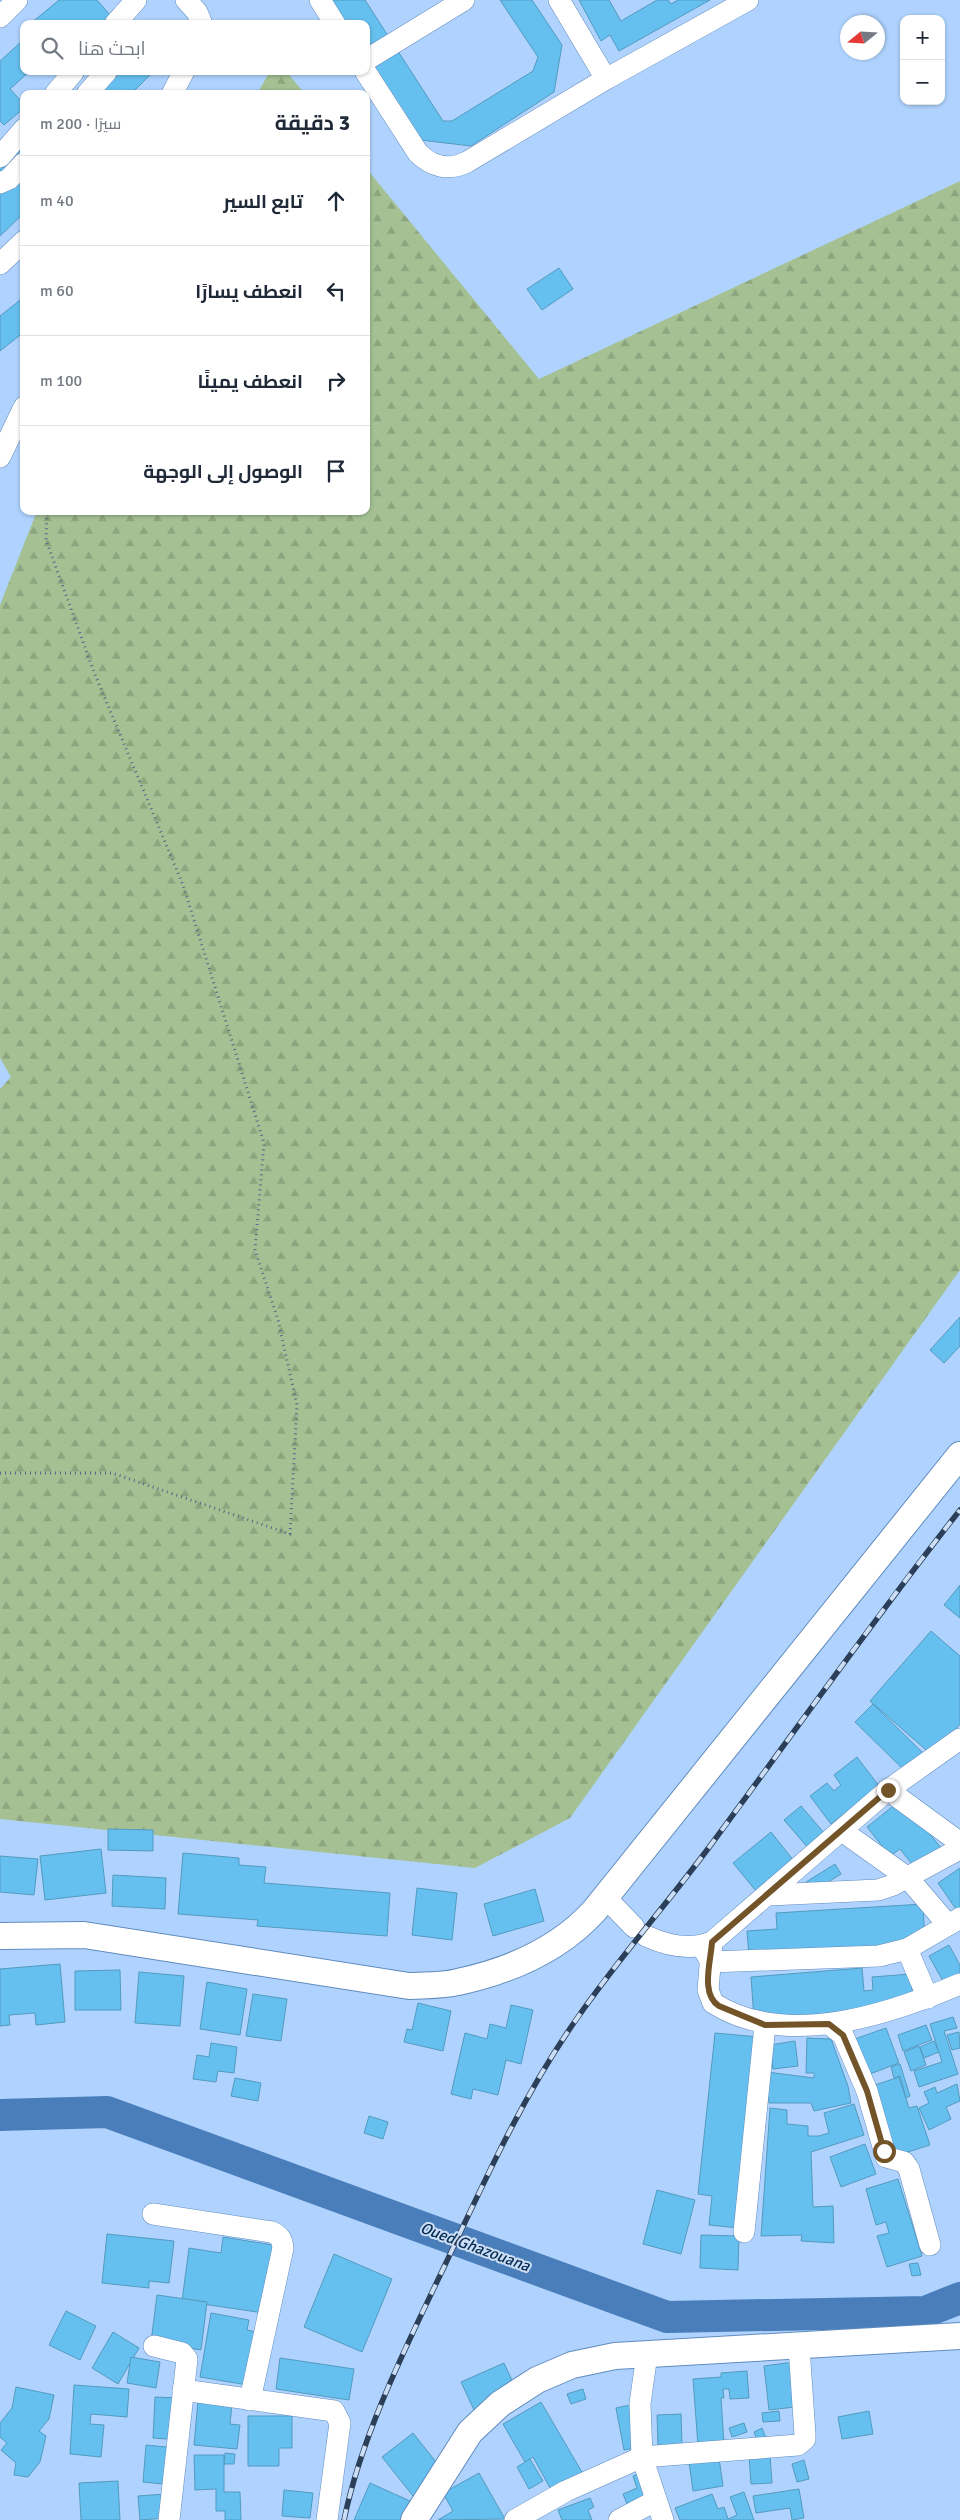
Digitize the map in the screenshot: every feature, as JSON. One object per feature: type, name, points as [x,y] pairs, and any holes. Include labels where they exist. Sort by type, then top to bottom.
[{"type":"main road","points":[[0,1936],[84,1935],[408,1986],[456,1983],[501,1970],[545,1950],[582,1924],[605,1897],[960,1455]]},
{"type":"main road","points":[[414,2520],[470,2432],[500,2404],[537,2380],[572,2365],[615,2356],[960,2336]]},
{"type":"street","points":[[0,17],[17,0]]},
{"type":"street","points":[[118,20],[136,0]]},
{"type":"street","points":[[186,0],[197,12],[200,20]]},
{"type":"street","points":[[320,0],[332,20]]},
{"type":"street","points":[[370,58],[464,0]]},
{"type":"street","points":[[559,0],[606,79]]},
{"type":"street","points":[[369,75],[418,153],[430,163],[446,167],[467,162],[606,79],[748,0]]},
{"type":"street","points":[[58,90],[71,75]]},
{"type":"street","points":[[90,90],[104,75]]},
{"type":"street","points":[[174,90],[182,75]]},
{"type":"street","points":[[0,157],[20,134]]},
{"type":"street","points":[[0,182],[9,179],[20,167]]},
{"type":"street","points":[[0,264],[20,245]]},
{"type":"street","points":[[2,447],[20,415]]},
{"type":"street","points":[[960,1739],[888,1790],[708,1950],[708,1990],[713,2003],[765,2025],[829,2024],[897,2009],[960,1984]]},
{"type":"street","points":[[770,1895],[878,1890],[908,1878],[954,1852],[957,1844],[955,1839],[888,1790]]},
{"type":"street","points":[[605,1897],[640,1932],[663,1944],[708,1950],[879,1956],[907,1949],[954,1922],[908,1878],[842,1831]]},
{"type":"street","points":[[907,1949],[928,1998]]},
{"type":"street","points":[[829,2024],[843,2035],[869,2098],[886,2157],[904,2162],[909,2169],[930,2245]]},
{"type":"street","points":[[744,2232],[765,2025]]},
{"type":"street","points":[[154,2214],[272,2232],[279,2235],[283,2241],[250,2400]]},
{"type":"street","points":[[154,2346],[186,2356],[184,2390],[169,2520]]},
{"type":"street","points":[[515,2520],[566,2491],[642,2457],[798,2445],[802,2443],[805,2435],[799,2346]]},
{"type":"street","points":[[619,2520],[659,2511],[642,2457],[640,2404],[647,2354]]},
{"type":"street","points":[[184,2390],[334,2411],[340,2423],[327,2520]]},
{"type":"path","points":[[0,1473],[112,1473],[290,1534],[297,1405],[278,1320],[255,1250],[264,1143],[183,885],[94,672],[46,540],[47,515]]},
{"type":"green space","points":[[268,75],[289,75],[302,90],[259,90]]},
{"type":"green space","points":[[370,173],[539,379],[960,181],[960,1270],[570,1818],[475,1868],[0,1819],[0,1089],[11,1077],[0,1058],[0,605],[35,515],[370,515]]},
{"type":"building","points":[[59,0],[97,0],[110,15],[104,20],[35,20]]},
{"type":"building","points":[[332,0],[365,0],[443,121],[452,121],[533,71],[538,57],[500,0],[532,0],[562,45],[554,92],[471,146],[420,140],[370,60],[370,20],[344,20]]},
{"type":"building","points":[[579,0],[609,0],[621,21],[657,0],[668,0],[671,4],[678,0],[710,0],[619,51],[610,35],[601,41]]},
{"type":"building","points":[[20,43],[20,75],[26,75],[10,89],[20,100],[20,111],[4,125],[0,121],[0,61]]},
{"type":"building","points":[[110,75],[150,75],[135,90],[96,90]]},
{"type":"building","points":[[20,150],[20,217],[0,236],[0,162]]},
{"type":"building","points":[[559,268],[573,289],[542,310],[527,289]]},
{"type":"building","points":[[20,300],[20,335],[0,351],[0,316]]},
{"type":"building","points":[[960,1317],[960,1346],[944,1363],[930,1350]]},
{"type":"building","points":[[960,1585],[960,1618],[944,1605]]},
{"type":"building","points":[[931,1631],[960,1656],[960,1724],[933,1756],[870,1701]]},
{"type":"building","points":[[873,1704],[923,1753],[905,1771],[855,1722]]},
{"type":"building","points":[[857,1757],[879,1786],[831,1824],[810,1796],[827,1783],[834,1791],[841,1785],[834,1775]]},
{"type":"building","points":[[902,1799],[945,1853],[919,1873],[900,1849],[890,1856],[867,1827]]},
{"type":"building","points":[[801,1806],[825,1834],[809,1849],[784,1820]]},
{"type":"building","points":[[108,1829],[153,1830],[153,1851],[108,1850]]},
{"type":"building","points":[[771,1832],[794,1861],[756,1891],[733,1863]]},
{"type":"building","points":[[101,1849],[106,1893],[45,1900],[40,1856]]},
{"type":"building","points":[[183,1853],[239,1858],[239,1865],[266,1867],[264,1883],[390,1893],[387,1936],[257,1926],[258,1920],[178,1914]]},
{"type":"building","points":[[0,1856],[38,1859],[34,1895],[0,1892]]},
{"type":"building","points":[[835,1864],[841,1874],[812,1892],[806,1882]]},
{"type":"building","points":[[960,1868],[960,1915],[938,1883]]},
{"type":"building","points":[[113,1875],[166,1878],[165,1909],[112,1906]]},
{"type":"building","points":[[417,1888],[457,1893],[452,1940],[412,1935]]},
{"type":"building","points":[[535,1889],[544,1921],[493,1936],[484,1904]]},
{"type":"building","points":[[923,1904],[925,1945],[749,1956],[747,1931],[777,1929],[776,1913]]},
{"type":"building","points":[[949,1945],[960,1965],[960,1983],[948,1990],[929,1956]]},
{"type":"building","points":[[60,1964],[65,2022],[36,2025],[35,2013],[9,2015],[10,2025],[0,2026],[0,1969]]},
{"type":"building","points":[[862,1968],[864,1991],[873,1990],[872,1977],[911,1974],[913,2002],[800,2022],[754,2019],[751,1977]]},
{"type":"building","points":[[120,1970],[121,2010],[75,2010],[75,1971]]},
{"type":"building","points":[[139,1972],[184,1976],[180,2026],[135,2023]]},
{"type":"building","points":[[207,1982],[247,1989],[240,2035],[200,2029]]},
{"type":"building","points":[[253,1994],[287,1999],[281,2041],[246,2036]]},
{"type":"building","points":[[418,2003],[451,2011],[443,2051],[404,2042],[407,2029],[412,2030]]},
{"type":"building","points":[[511,2005],[533,2010],[521,2064],[506,2060],[498,2095],[473,2089],[471,2099],[451,2094],[465,2033],[487,2039],[490,2024],[506,2028]]},
{"type":"building","points":[[953,2017],[957,2028],[944,2031],[958,2074],[919,2087],[914,2071],[942,2062],[930,2024]]},
{"type":"building","points":[[926,2025],[932,2040],[903,2051],[898,2035]]},
{"type":"building","points":[[886,2028],[899,2063],[862,2077],[849,2041]]},
{"type":"building","points":[[959,2032],[960,2048],[952,2050],[947,2035]]},
{"type":"building","points":[[715,2033],[759,2037],[739,2228],[709,2225],[712,2196],[698,2194]]},
{"type":"building","points":[[807,2038],[831,2039],[848,2086],[851,2103],[814,2111],[811,2103],[769,2103],[767,2072],[814,2078],[814,2073],[806,2073]]},
{"type":"building","points":[[795,2041],[798,2066],[773,2069],[770,2045]]},
{"type":"building","points":[[934,2041],[939,2052],[924,2058],[920,2047]]},
{"type":"building","points":[[211,2043],[237,2047],[234,2073],[218,2071],[216,2082],[193,2079],[197,2055],[209,2057]]},
{"type":"building","points":[[919,2046],[926,2065],[911,2071],[904,2052]]},
{"type":"building","points":[[900,2064],[910,2096],[906,2098],[900,2076],[894,2078],[891,2067]]},
{"type":"building","points":[[899,2077],[909,2108],[917,2106],[930,2145],[892,2157],[869,2087]]},
{"type":"building","points":[[235,2078],[261,2083],[258,2101],[231,2096]]},
{"type":"building","points":[[957,2084],[960,2101],[946,2107],[951,2119],[929,2130],[919,2108],[929,2103],[924,2092],[935,2087],[937,2093]]},
{"type":"building","points":[[854,2104],[864,2135],[811,2152],[813,2207],[833,2206],[834,2243],[801,2241],[802,2235],[761,2236],[770,2108],[787,2110],[787,2124],[808,2126],[808,2136],[819,2136],[829,2133],[824,2113]]},
{"type":"building","points":[[369,2116],[388,2122],[383,2139],[364,2133]]},
{"type":"building","points":[[865,2144],[876,2174],[841,2187],[830,2157]]},
{"type":"building","points":[[898,2179],[922,2256],[887,2267],[877,2236],[889,2233],[886,2222],[876,2225],[866,2189]]},
{"type":"building","points":[[657,2190],[695,2200],[681,2254],[643,2244]]},
{"type":"building","points":[[107,2234],[174,2241],[169,2283],[149,2281],[149,2288],[102,2283]]},
{"type":"building","points":[[701,2235],[739,2236],[738,2270],[700,2268]]},
{"type":"building","points":[[223,2237],[273,2245],[264,2313],[182,2301],[189,2248],[221,2253]]},
{"type":"building","points":[[334,2254],[392,2279],[362,2352],[304,2327]]},
{"type":"building","points":[[918,2263],[921,2275],[912,2276],[909,2264]]},
{"type":"building","points":[[157,2295],[207,2302],[201,2350],[151,2342]]},
{"type":"building","points":[[66,2311],[96,2326],[80,2360],[49,2345]]},
{"type":"building","points":[[211,2313],[249,2320],[247,2330],[256,2332],[247,2385],[200,2377]]},
{"type":"building","points":[[113,2332],[139,2348],[118,2384],[92,2368]]},
{"type":"building","points":[[131,2357],[160,2362],[156,2388],[127,2383]]},
{"type":"building","points":[[280,2358],[354,2369],[349,2400],[276,2389]]},
{"type":"building","points":[[801,2361],[795,2407],[769,2410],[764,2366]]},
{"type":"building","points":[[504,2363],[517,2391],[474,2410],[461,2382]]},
{"type":"building","points":[[747,2371],[749,2398],[730,2399],[729,2389],[723,2389],[724,2398],[721,2398],[724,2444],[698,2446],[693,2379],[721,2377],[721,2373]]},
{"type":"building","points":[[74,2385],[129,2389],[127,2417],[91,2414],[90,2424],[104,2425],[101,2457],[70,2454]]},
{"type":"building","points":[[16,2387],[54,2395],[49,2419],[39,2431],[46,2436],[40,2462],[28,2477],[14,2475],[16,2463],[1,2450],[7,2443],[0,2437],[0,2423],[12,2408]]},
{"type":"building","points":[[583,2389],[586,2399],[571,2404],[567,2394]]},
{"type":"building","points":[[155,2397],[181,2398],[180,2440],[153,2438]]},
{"type":"building","points":[[198,2401],[232,2404],[230,2424],[240,2425],[237,2449],[194,2445]]},
{"type":"building","points":[[541,2402],[586,2479],[555,2497],[533,2457],[525,2462],[503,2424]]},
{"type":"building","points":[[639,2403],[647,2446],[624,2450],[616,2408]]},
{"type":"building","points":[[779,2411],[780,2421],[763,2422],[762,2413]]},
{"type":"building","points":[[869,2411],[873,2434],[842,2439],[838,2417]]},
{"type":"building","points":[[681,2414],[682,2445],[658,2446],[657,2415]]},
{"type":"building","points":[[248,2416],[292,2416],[292,2448],[279,2448],[279,2466],[248,2466]]},
{"type":"building","points":[[744,2423],[747,2432],[732,2437],[729,2428]]},
{"type":"building","points":[[762,2428],[766,2438],[758,2442],[754,2432]]},
{"type":"building","points":[[413,2433],[444,2472],[413,2496],[382,2457]]},
{"type":"building","points":[[146,2445],[177,2448],[174,2485],[143,2482]]},
{"type":"building","points":[[225,2453],[235,2454],[234,2464],[224,2464]]},
{"type":"building","points":[[194,2455],[224,2455],[224,2492],[240,2492],[241,2520],[225,2520],[225,2511],[216,2511],[216,2489],[195,2490]]},
{"type":"building","points":[[770,2455],[772,2483],[751,2484],[749,2456]]},
{"type":"building","points":[[719,2458],[723,2486],[693,2491],[689,2462]]},
{"type":"building","points":[[530,2459],[543,2481],[529,2489],[517,2467]]},
{"type":"building","points":[[804,2460],[809,2479],[797,2482],[792,2464]]},
{"type":"building","points":[[647,2470],[658,2498],[629,2509],[623,2494],[637,2488],[633,2476]]},
{"type":"building","points":[[479,2473],[505,2519],[438,2520],[453,2511],[443,2493]]},
{"type":"building","points":[[118,2481],[120,2520],[81,2520],[79,2483]]},
{"type":"building","points":[[370,2483],[410,2501],[402,2520],[354,2520]]},
{"type":"building","points":[[799,2489],[804,2518],[792,2520],[790,2508],[756,2513],[753,2496]]},
{"type":"building","points":[[284,2490],[313,2493],[310,2518],[282,2516]]},
{"type":"building","points":[[744,2492],[754,2520],[680,2520],[675,2508],[712,2494],[718,2509],[724,2507],[728,2519],[737,2515],[730,2497]]},
{"type":"building","points":[[165,2494],[167,2518],[140,2520],[138,2496]]},
{"type":"building","points":[[590,2498],[594,2507],[588,2510],[592,2520],[562,2520],[558,2510]]},
{"type":"waterway","name":"Oued Ghazouana","points":[[0,2115],[107,2112],[667,2317],[925,2312],[960,2298]]},
{"type":"railway","points":[[344,2520],[362,2455],[401,2358],[490,2169],[523,2106],[558,2046],[626,1952],[710,1846],[865,1635],[960,1510]]},
{"type":"route","points":[[884,2151],[867,2091],[843,2035],[829,2024],[765,2025],[713,2003],[708,1990],[712,1942],[770,1895],[888,1790]]}]
